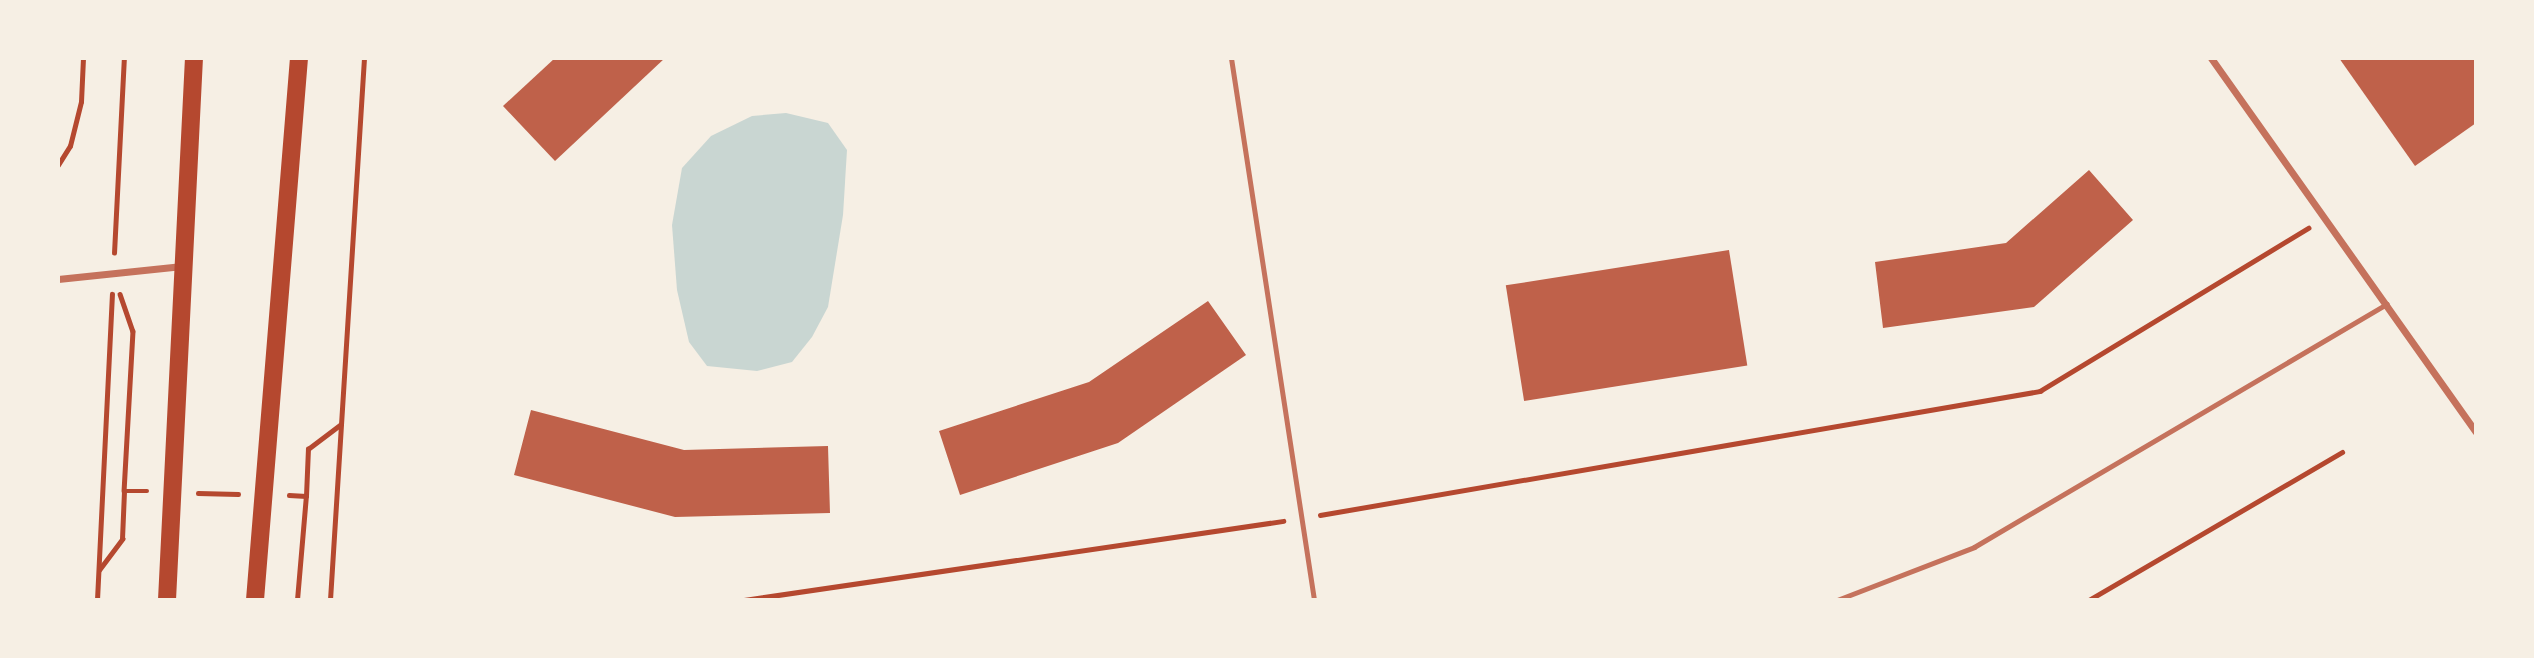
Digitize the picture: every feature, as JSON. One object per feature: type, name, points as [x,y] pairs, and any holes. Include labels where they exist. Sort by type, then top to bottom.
[{"type":"main road","points":[[167,600],[194,58]]},
{"type":"main road","points":[[256,600],[299,58]]},
{"type":"street","points":[[2211,58],[2476,432]]},
{"type":"street","points":[[58,279],[182,266]]},
{"type":"lane","points":[[1231,58],[1314,600]]},
{"type":"lane","points":[[1837,600],[1974,547],[2387,304]]},
{"type":"path","points":[[58,164],[70,146],[81,102],[83,58]]},
{"type":"path","points":[[97,600],[124,58]]},
{"type":"path","points":[[330,600],[365,58]]},
{"type":"path","points":[[744,600],[1301,519],[2040,391],[2325,217]]},
{"type":"path","points":[[98,571],[122,539],[133,331],[113,274]]},
{"type":"path","points":[[297,600],[308,449],[341,424]]},
{"type":"path","points":[[2089,600],[2342,452]]},
{"type":"path","points":[[124,491],[152,491]]},
{"type":"path","points":[[194,493],[250,494]]},
{"type":"path","points":[[278,495],[306,496]]},
{"type":"path","points":[[788,594],[789,600]]},
{"type":"shaded area","points":[[786,113],[828,123],[847,150],[843,215],[828,307],[812,337],[792,362],[757,371],[707,366],[689,342],[677,290],[672,225],[682,168],[711,136],[752,116]]},
{"type":"building","points":[[555,58],[665,58],[555,161],[503,106]]},
{"type":"building","points":[[2339,58],[2476,58],[2476,123],[2415,166]]},
{"type":"building","points":[[2089,170],[2133,220],[2034,307],[1883,328],[1875,262],[2006,243]]},
{"type":"building","points":[[1729,250],[1747,366],[1524,401],[1506,285]]},
{"type":"building","points":[[1208,301],[1246,355],[1118,443],[960,495],[939,431],[1089,382]]},
{"type":"building","points":[[531,410],[684,450],[828,446],[830,513],[675,517],[514,475]]}]
